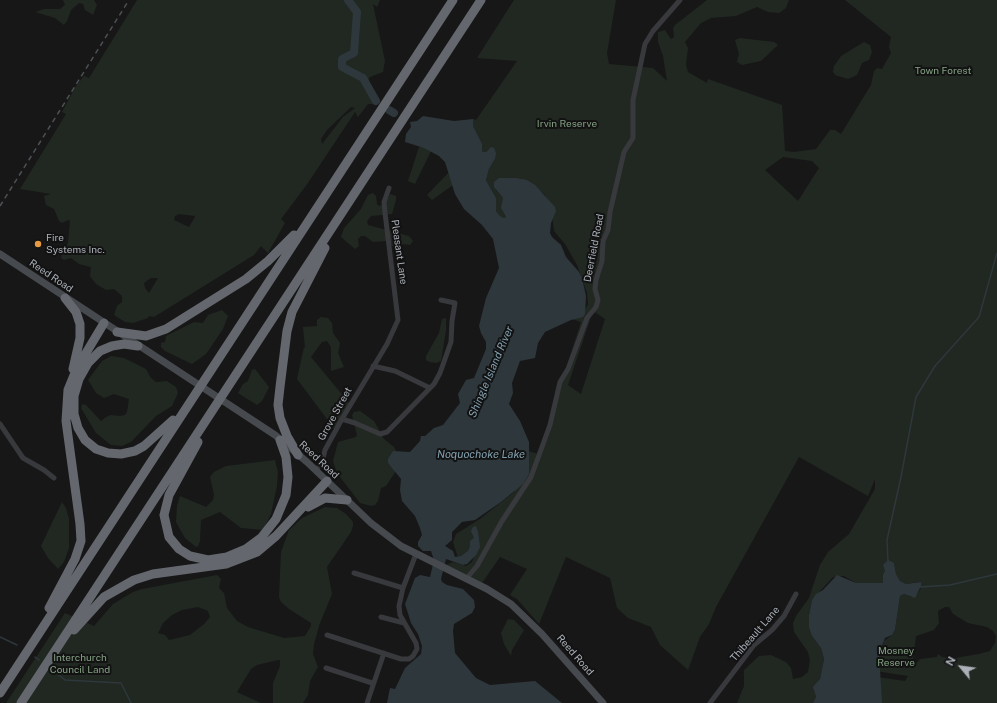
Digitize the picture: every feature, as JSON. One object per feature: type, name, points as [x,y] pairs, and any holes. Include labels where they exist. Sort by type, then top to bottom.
[{"type":"highway","points":[[0,693],[453,0]]},
{"type":"highway","points":[[21,703],[481,0]]},
{"type":"highway","points":[[298,454],[284,430],[278,405],[288,331],[292,312],[350,199]]},
{"type":"highway","points":[[117,332],[146,336],[155,334],[172,325],[253,274],[274,255],[312,214]]},
{"type":"highway","points":[[29,649],[75,559],[80,541],[80,524],[66,421],[67,398],[81,328],[78,316],[65,298]]},
{"type":"highway","points":[[70,384],[80,362],[104,323]]},
{"type":"highway","points":[[138,346],[124,344],[107,347],[96,354],[85,368],[76,385],[73,401],[75,419],[82,436],[92,446],[104,452],[117,454],[131,452],[153,440],[187,407]]},
{"type":"highway","points":[[223,393],[165,505],[166,527],[172,541],[179,549],[190,556],[199,559],[220,558],[246,549],[266,533],[279,513],[287,489],[288,464],[280,440]]},
{"type":"highway","points":[[48,662],[92,609],[115,589],[147,576],[220,565],[240,560],[266,545],[327,481]]},
{"type":"highway","points":[[298,513],[326,498],[347,500]]},
{"type":"street","points":[[674,7],[676,0]]},
{"type":"street","name":"Deerfield Road","points":[[466,579],[477,566],[502,521],[531,477],[550,425],[560,382],[568,369],[587,318],[596,307],[598,300],[595,289],[596,280],[602,261],[603,241],[608,230],[610,212],[624,152],[633,138],[633,100],[645,44],[652,31],[680,0]]},
{"type":"street","name":"Pleasant Lane","points":[[389,188],[384,202],[398,320]]},
{"type":"street","name":"Reed Road","points":[[0,254],[231,406],[280,440],[316,470],[386,535],[416,554],[507,601],[527,618],[603,703]]},
{"type":"street","points":[[342,419],[380,434],[387,432],[430,388],[440,373],[451,342],[452,320],[455,303],[441,300]]},
{"type":"street","name":"Grove Street","points":[[316,470],[322,463],[325,450],[393,332],[398,320]]},
{"type":"street","points":[[373,366],[395,371],[430,388]]},
{"type":"street","points":[[0,424],[23,458],[44,470],[54,478]]},
{"type":"street","points":[[327,635],[404,659],[411,658],[415,654],[416,646],[404,623],[399,606],[403,588],[416,554]]},
{"type":"street","points":[[354,573],[403,588]]},
{"type":"street","name":"Thibeault Lane","points":[[710,703],[754,645],[772,630],[784,616],[796,594]]},
{"type":"street","points":[[381,617],[404,623]]},
{"type":"street","points":[[367,703],[372,683],[384,653]]},
{"type":"street","points":[[326,668],[372,683]]},
{"type":"green space","points":[[63,0],[94,0],[97,5],[93,15],[85,10],[83,4],[79,3],[71,10],[64,25],[55,18],[35,12],[44,9],[60,9],[65,5]]},
{"type":"green space","points":[[137,0],[380,0],[377,7],[373,4],[385,61],[383,72],[370,77],[367,82],[376,98],[376,102],[373,104],[368,104],[358,117],[355,112],[308,183],[281,219],[285,223],[268,253],[261,246],[254,255],[154,317],[149,316],[148,318],[133,323],[125,322],[114,315],[117,306],[122,302],[122,296],[114,289],[106,290],[96,284],[90,276],[91,267],[79,264],[71,258],[64,260],[61,258],[62,252],[68,243],[70,221],[68,220],[62,223],[59,221],[54,209],[46,205],[44,196],[51,194],[20,189],[66,114],[62,112],[76,86],[84,76],[89,78]],"holes":[[[351,107],[355,108],[343,117],[322,144],[321,139],[327,130]],[[179,214],[195,217],[189,227],[174,220],[175,216]],[[151,278],[158,278],[149,293],[145,288],[144,283]]]},
{"type":"green space","points":[[514,0],[616,0],[607,53],[609,64],[653,68],[667,81],[663,56],[658,42],[658,32],[665,30],[671,39],[674,37],[673,28],[675,25],[707,0],[789,0],[786,8],[779,13],[768,12],[757,7],[736,16],[711,18],[701,23],[685,42],[688,48],[686,65],[688,72],[707,83],[708,79],[782,105],[785,151],[794,152],[816,149],[830,130],[835,130],[841,134],[871,85],[874,71],[877,68],[882,69],[891,53],[889,47],[891,37],[845,0],[997,0],[997,703],[878,703],[877,677],[905,681],[908,676],[875,671],[875,668],[884,641],[892,635],[895,630],[900,596],[904,594],[911,597],[917,594],[921,588],[919,582],[906,584],[900,581],[896,574],[894,563],[883,566],[886,571],[883,583],[856,583],[844,576],[833,577],[812,600],[809,615],[812,636],[821,648],[824,659],[820,679],[814,690],[816,697],[813,703],[737,703],[744,686],[744,670],[759,656],[771,655],[786,662],[791,668],[793,679],[802,677],[808,672],[810,660],[808,652],[794,632],[793,623],[796,616],[809,598],[820,565],[828,552],[849,534],[875,489],[875,479],[868,496],[799,457],[716,607],[709,624],[700,637],[688,670],[660,645],[651,627],[628,618],[617,608],[610,578],[566,557],[539,624],[517,599],[510,595],[527,569],[500,557],[482,583],[446,565],[453,562],[466,566],[472,562],[478,547],[458,558],[453,542],[456,534],[480,519],[514,492],[525,450],[538,454],[581,322],[572,319],[586,308],[588,304],[587,293],[577,265],[565,244],[554,231],[548,200],[544,194],[528,183],[496,190],[503,198],[502,210],[506,217],[504,218],[500,216],[496,211],[496,198],[486,180],[489,169],[495,159],[489,149],[486,152],[482,152],[482,147],[473,126],[473,119],[476,120],[517,61],[477,58]],"holes":[[[783,157],[812,161],[819,168],[798,201],[765,170]],[[593,311],[605,319],[581,394],[568,385]],[[945,607],[949,607],[953,614],[968,623],[987,627],[993,631],[996,636],[995,643],[990,651],[955,658],[942,657],[938,654],[937,657],[920,659],[912,668],[916,636],[934,630],[939,623],[938,611]]]},
{"type":"green space","points":[[740,38],[774,42],[778,45],[761,61],[742,65],[737,62],[739,54],[735,40]]},
{"type":"green space","points":[[864,42],[870,45],[872,52],[869,60],[862,63],[857,75],[848,79],[835,75],[833,72],[834,66],[841,56]]},
{"type":"green space","points":[[434,145],[415,184],[408,181],[419,147]]},
{"type":"green space","points":[[451,170],[453,185],[432,200],[427,195]]},
{"type":"green space","points":[[373,193],[376,196],[377,204],[379,206],[384,204],[390,194],[396,196],[396,200],[392,214],[371,216],[367,221],[368,225],[409,236],[413,241],[410,245],[403,244],[396,249],[387,241],[373,242],[365,236],[361,236],[358,239],[359,246],[355,249],[341,237],[344,228],[361,209],[368,195]]},
{"type":"green space","points":[[222,310],[228,316],[223,329],[206,354],[192,364],[165,351],[161,347],[161,343],[165,342],[166,336],[194,322],[203,323],[208,315]]},
{"type":"green space","points":[[321,317],[328,318],[332,323],[333,333],[340,343],[338,353],[344,367],[331,371],[331,347],[327,341],[322,342],[311,357],[350,404],[336,431],[297,379],[304,347],[305,348],[303,327],[317,326],[317,320]]},
{"type":"green space","points":[[446,318],[446,330],[441,361],[436,363],[430,362],[426,360],[426,356],[439,333],[442,319]]},
{"type":"green space","points":[[111,356],[124,358],[146,369],[151,378],[156,382],[167,381],[176,387],[178,393],[172,406],[156,416],[131,442],[122,446],[111,445],[96,433],[81,408],[82,404],[86,405],[101,421],[111,415],[120,416],[125,415],[127,412],[129,399],[114,394],[104,398],[96,393],[88,380],[102,361]]},
{"type":"green space","points":[[255,369],[269,387],[262,401],[257,405],[238,393],[243,384],[248,381],[252,370]]},
{"type":"green space","points":[[360,411],[374,421],[384,439],[394,447],[396,451],[393,451],[388,463],[396,471],[386,486],[381,488],[378,501],[375,505],[371,506],[360,503],[337,473],[333,461],[338,442],[356,437],[357,435],[352,415],[354,412]]},
{"type":"green space","points":[[275,460],[278,472],[277,486],[271,514],[263,530],[241,528],[220,512],[201,520],[200,541],[198,546],[196,547],[185,538],[176,522],[177,506],[180,496],[206,507],[213,500],[214,495],[210,477],[214,472],[226,466]]},
{"type":"green space","points":[[62,502],[66,508],[69,519],[69,548],[64,562],[58,569],[48,558],[41,546]]},
{"type":"green space","name":"Interchurch Council Land","points":[[325,507],[337,508],[346,514],[353,522],[351,532],[327,567],[332,594],[320,623],[314,644],[313,654],[318,667],[310,681],[308,695],[303,703],[273,703],[273,683],[280,666],[280,660],[278,660],[257,665],[251,669],[237,692],[261,703],[6,703],[65,613],[94,626],[113,604],[133,592],[142,589],[217,575],[221,579],[219,588],[224,593],[227,608],[237,621],[248,627],[284,638],[305,636],[311,626],[311,623],[289,609],[281,602],[279,597],[281,552],[289,530],[302,518]],"holes":[[[198,607],[208,611],[210,617],[190,635],[169,640],[165,635],[158,633],[163,623],[172,615],[182,610]]]},
{"type":"green space","points":[[508,619],[514,620],[524,630],[512,650],[511,656],[504,644],[501,633]]},
{"type":"water","name":"Noquochoke Lake","points":[[423,116],[454,121],[473,119],[473,126],[482,144],[482,152],[486,152],[491,147],[494,148],[496,153],[486,180],[496,198],[496,211],[500,216],[504,218],[506,217],[501,208],[503,198],[494,187],[494,182],[499,178],[516,178],[527,180],[535,185],[555,207],[556,211],[551,223],[550,233],[552,237],[561,245],[566,257],[579,272],[582,278],[586,296],[585,314],[583,317],[571,320],[545,332],[538,343],[535,358],[520,361],[512,383],[513,393],[509,404],[520,421],[529,442],[529,474],[523,484],[501,502],[475,520],[462,522],[452,532],[452,540],[445,546],[453,551],[455,557],[461,556],[468,551],[470,541],[474,538],[471,531],[473,527],[476,526],[480,547],[476,555],[467,564],[463,565],[446,559],[441,579],[442,582],[447,585],[463,589],[474,600],[475,607],[472,613],[454,624],[453,631],[455,653],[476,678],[490,685],[535,681],[562,703],[387,703],[390,688],[395,689],[405,668],[421,654],[422,646],[418,634],[411,623],[405,604],[415,578],[420,575],[430,577],[434,560],[431,551],[423,551],[418,546],[418,542],[422,535],[420,528],[415,516],[402,501],[400,490],[401,479],[388,463],[388,459],[393,451],[410,452],[420,441],[421,436],[425,436],[434,428],[443,425],[460,403],[458,394],[466,380],[474,378],[486,349],[486,342],[479,326],[486,298],[499,268],[493,239],[482,225],[464,209],[455,194],[445,162],[439,156],[424,148],[405,142],[406,134],[411,127],[410,122],[417,121]]},
{"type":"water","points":[[888,560],[894,563],[896,574],[900,581],[906,584],[921,582],[921,586],[915,598],[904,594],[900,596],[895,630],[892,635],[885,638],[879,653],[882,703],[813,703],[816,697],[813,687],[820,679],[824,659],[821,648],[812,636],[809,627],[809,615],[812,600],[816,594],[823,590],[837,575],[856,583],[883,583],[883,575],[885,571],[883,565]]},
{"type":"waterway","name":"Shingle Island River","points":[[348,0],[357,12],[354,53],[342,59],[342,67],[363,78],[376,101]]},
{"type":"waterway","name":"Shingle Island River","points":[[389,110],[394,113]]},
{"type":"waterway","points":[[888,562],[887,540],[916,397],[935,366],[979,317],[997,253]]},
{"type":"waterway","points":[[920,587],[950,585],[997,574]]},
{"type":"waterway","points":[[0,637],[17,645]]},
{"type":"waterway","points":[[35,657],[39,660]]},
{"type":"waterway","points":[[54,671],[65,680],[121,683],[131,703]]},
{"type":"railway","points":[[0,206],[129,0]]},
{"type":"place","name":"Fire Systems Inc.","points":[[38,244]]},
{"type":"park label","name":"Town Forest","points":[[943,71]]},
{"type":"park label","name":"Irvin Reserve","points":[[567,124]]},
{"type":"park label","name":"Mosney Reserve","points":[[896,656]]}]
